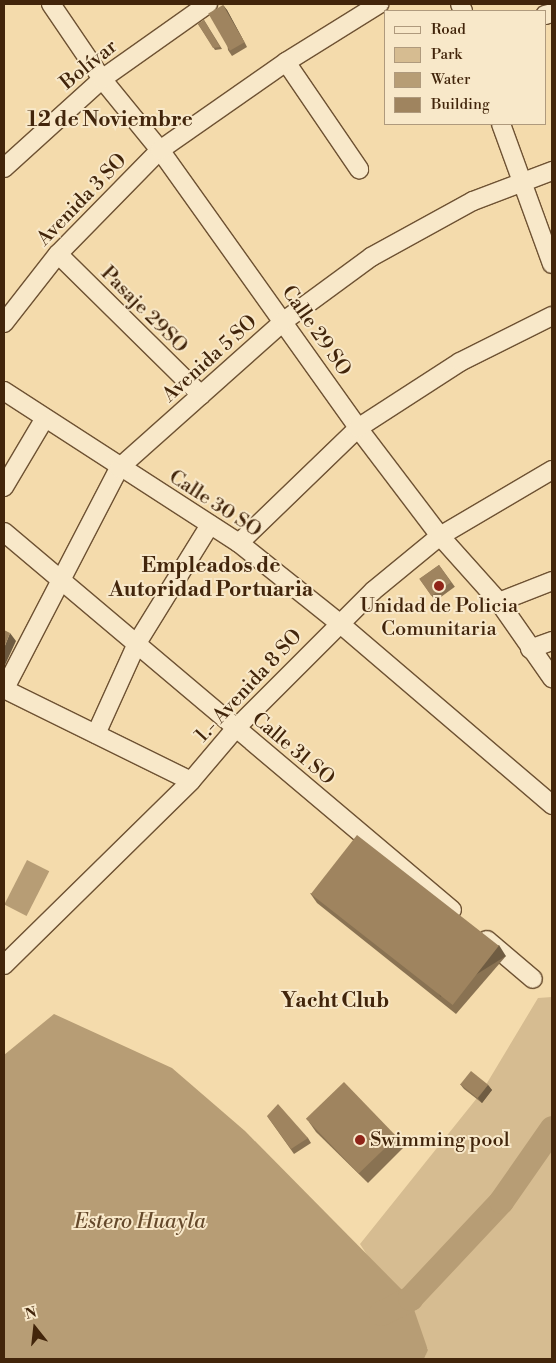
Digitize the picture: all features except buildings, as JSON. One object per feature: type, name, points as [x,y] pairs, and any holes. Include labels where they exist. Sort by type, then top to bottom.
[{"type":"street","name":"Calle 29 SO","points":[[50,4],[102,79],[160,150],[284,321],[358,428],[440,536],[499,602],[552,678]]},
{"type":"street","name":"Bolívar","points":[[4,168],[102,79],[208,4]]},
{"type":"street","name":"Avenida 3 SO","points":[[4,323],[58,254],[160,150],[286,62],[380,4]]},
{"type":"street","points":[[286,62],[359,169]]},
{"type":"street","points":[[501,125],[552,264]]},
{"type":"street","name":"Avenida 5 SO","points":[[4,690],[60,577],[119,468],[284,321],[371,257],[473,201],[521,181],[552,171]]},
{"type":"street","name":"Pasaje 29SO","points":[[58,254],[201,395]]},
{"type":"street","points":[[239,543],[358,428],[460,362],[552,316]]},
{"type":"street","name":"Calle 30 SO","points":[[4,391],[119,468],[239,543],[338,622],[552,805]]},
{"type":"street","points":[[4,487],[45,418]]},
{"type":"street","name":"1.- Avenida 8 SO","points":[[4,965],[20,952],[191,781],[236,728],[338,622],[440,536],[552,470]]},
{"type":"street","points":[[96,734],[138,643],[210,525]]},
{"type":"street","name":"Calle 31 SO","points":[[4,532],[60,577],[533,978]]},
{"type":"street","points":[[499,602],[552,580]]},
{"type":"street","points":[[530,649],[552,641]]},
{"type":"street","points":[[4,690],[191,781]]},
{"type":"street","points":[[4,944],[20,952]]},
{"type":"green space","points":[[552,997],[552,1359],[424,1359],[428,1349],[360,1244],[481,1093],[538,998]]},
{"type":"water","points":[[27,860],[49,871],[27,916],[4,905]]},
{"type":"water","name":"Estero Huayla","points":[[54,1014],[172,1068],[245,1131],[410,1298],[428,1350],[424,1359],[4,1359],[4,1055]]},
{"type":"waterway","points":[[381,1313],[410,1298],[501,1201],[552,1128]]},
{"type":"place","name":"Unidad de Policia Comunitaria","points":[[439,586]]},
{"type":"place","name":"Swimming pool","points":[[360,1140]]},
{"type":"district","name":"12 de Noviembre","points":[[110,120]]},
{"type":"district","name":"Empleados de Autoridad Portuaria","points":[[211,578]]},
{"type":"district","name":"Yacht Club","points":[[335,1001]]}]
